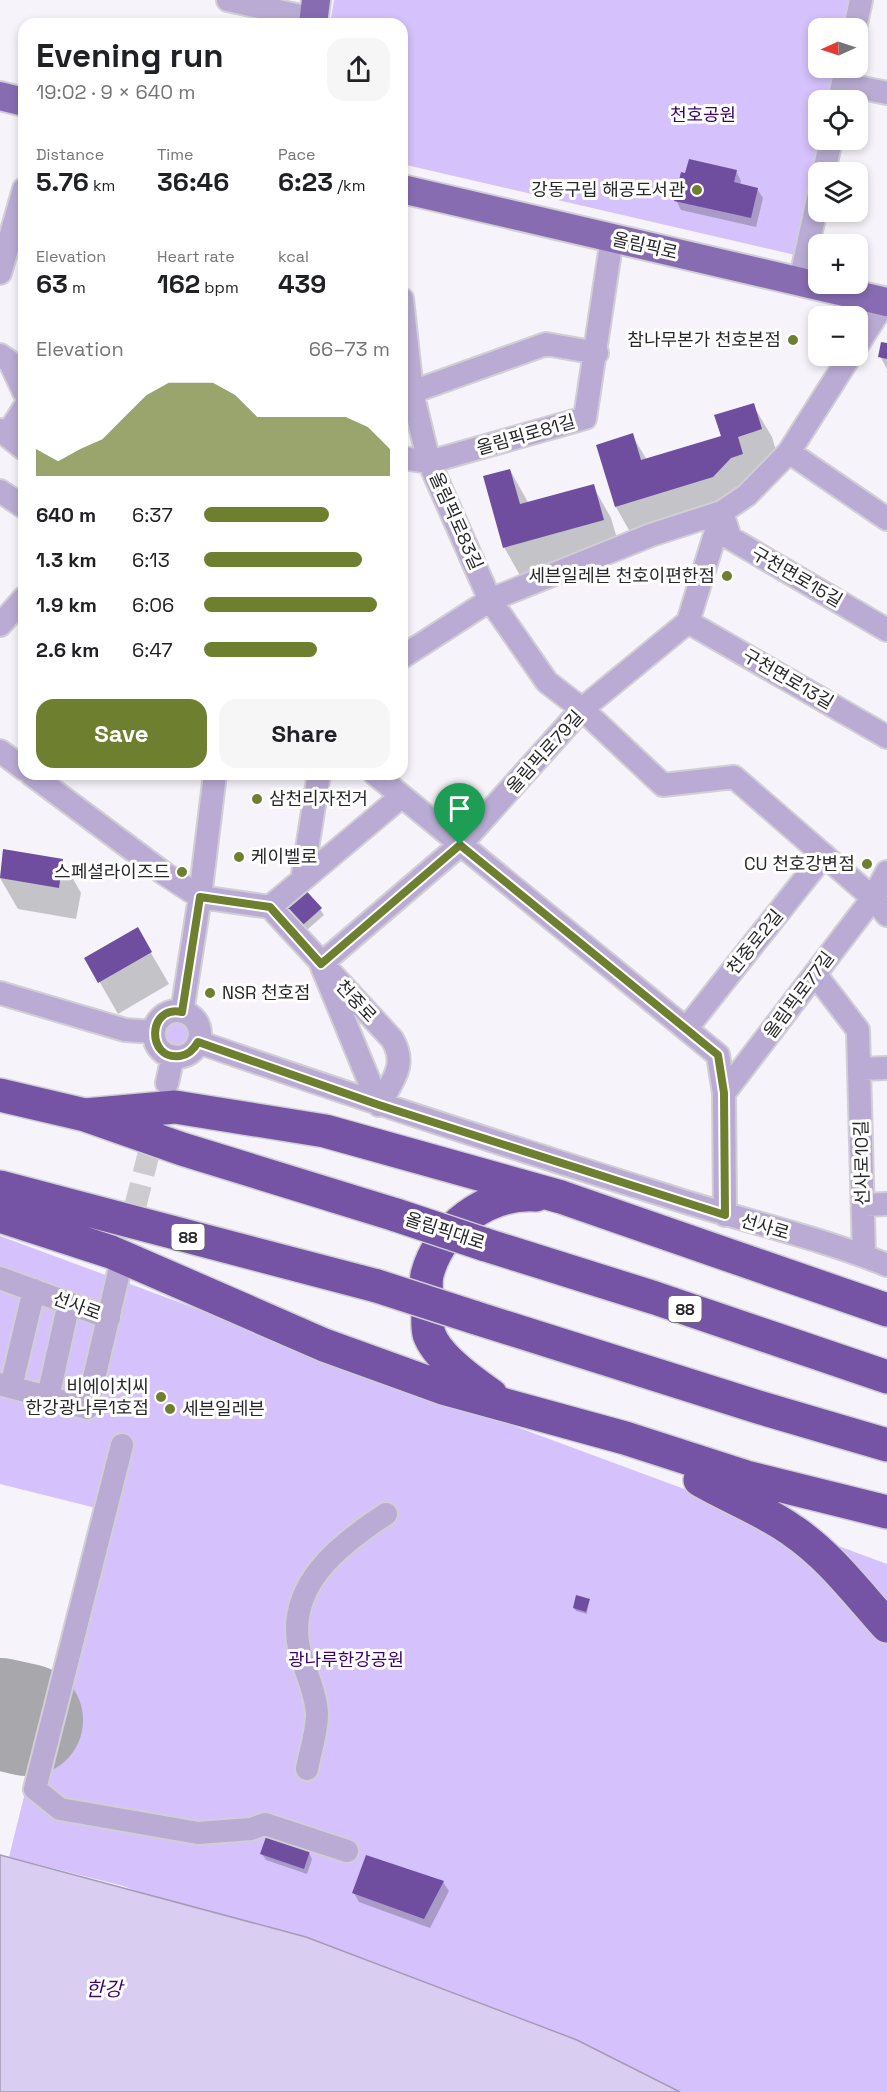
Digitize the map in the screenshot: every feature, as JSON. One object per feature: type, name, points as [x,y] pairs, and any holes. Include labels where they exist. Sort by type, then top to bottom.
[{"type":"highway","name":"올림픽대로","points":[[0,1095],[85,1115],[182,1149],[655,1298],[887,1377]]},
{"type":"highway","points":[[85,1115],[175,1107],[325,1131],[561,1197],[887,1310]]},
{"type":"highway","name":"88","points":[[0,1187],[377,1286],[758,1407],[887,1445]]},
{"type":"highway","points":[[506,1405],[471,1382],[446,1358],[429,1335],[426,1278],[436,1250],[471,1212],[496,1200],[519,1194],[561,1197]]},
{"type":"highway","points":[[0,1216],[111,1252],[324,1345],[443,1388],[625,1438],[746,1477],[887,1512]]},
{"type":"highway","points":[[758,1407],[887,1468]]},
{"type":"highway","points":[[625,1438],[704,1483],[747,1502],[794,1531],[821,1553],[887,1626]]},
{"type":"main road","points":[[0,96],[18,100]]},
{"type":"main road","name":"올림픽로","points":[[408,190],[886,302]]},
{"type":"street","points":[[228,0],[314,14]]},
{"type":"street","points":[[857,18],[861,0]]},
{"type":"street","points":[[843,84],[887,93]]},
{"type":"street","points":[[0,273],[15,252],[8,217],[18,200]]},
{"type":"street","points":[[800,282],[813,222]]},
{"type":"street","name":"올림픽로81길","points":[[408,459],[429,462],[585,418],[597,353],[612,238]]},
{"type":"street","points":[[868,329],[886,302]]},
{"type":"street","points":[[412,392],[546,344],[597,353]]},
{"type":"street","points":[[0,355],[10,362],[18,379]]},
{"type":"street","name":"올림픽로83길","points":[[408,355],[412,392],[429,462],[490,600],[547,682],[582,709]]},
{"type":"street","points":[[408,653],[490,600],[651,535],[722,512],[747,495],[789,452],[844,366]]},
{"type":"street","points":[[10,438],[18,421]]},
{"type":"street","points":[[789,452],[887,519]]},
{"type":"street","points":[[0,491],[18,503]]},
{"type":"street","points":[[688,622],[722,512]]},
{"type":"street","name":"구천면로15길","points":[[722,512],[730,538],[887,630]]},
{"type":"street","points":[[0,625],[18,605]]},
{"type":"street","name":"올림픽로79길","points":[[321,964],[460,845],[582,709],[688,622]]},
{"type":"street","name":"구천면로13길","points":[[688,622],[887,737]]},
{"type":"street","points":[[582,709],[663,785],[734,777],[880,906]]},
{"type":"street","points":[[0,751],[18,764]]},
{"type":"street","points":[[39,780],[165,874],[200,897],[270,907],[402,796]]},
{"type":"street","points":[[182,1012],[200,897],[213,780]]},
{"type":"street","points":[[302,880],[318,780]]},
{"type":"street","points":[[382,780],[718,1055],[724,1093],[725,1215]]},
{"type":"street","name":"천중로2길","points":[[686,1029],[824,855]]},
{"type":"street","name":"올림픽로77길","points":[[724,1093],[815,974],[880,906],[887,872]]},
{"type":"street","name":"천중로","points":[[270,907],[392,1039],[399,1051],[400,1066],[379,1105]]},
{"type":"street","points":[[321,964],[379,1105]]},
{"type":"street","name":"선사로10길","points":[[815,974],[858,1030],[864,1256]]},
{"type":"street","points":[[0,993],[125,1030],[154,1032]]},
{"type":"street","points":[[182,1012],[197,1023],[198,1042],[185,1055],[173,1056],[158,1046],[154,1032],[156,1025],[165,1014],[182,1012]]},
{"type":"street","name":"선사로","points":[[198,1042],[379,1105],[887,1265]]},
{"type":"street","points":[[167,1083],[173,1056]]},
{"type":"street","points":[[859,1070],[887,1068]]},
{"type":"street","points":[[863,1205],[887,1204]]},
{"type":"street","name":"선사로","points":[[0,1278],[109,1318],[119,1272]]},
{"type":"street","points":[[34,1290],[5,1386],[87,1408],[109,1318]]},
{"type":"street","points":[[48,1397],[69,1303]]},
{"type":"street","points":[[122,1445],[35,1789],[60,1809],[198,1833],[251,1829],[266,1824],[347,1851]]},
{"type":"street","points":[[307,1769],[317,1715],[307,1669],[299,1648],[298,1622],[304,1597],[314,1575],[330,1555],[347,1540],[386,1514]]},
{"type":"green space","name":"천호공원","points":[[334,0],[854,0],[850,18],[808,18],[808,78],[836,78],[834,90],[808,90],[808,150],[820,150],[817,162],[808,162],[808,200],[795,255],[408,165],[408,18],[331,18]]},
{"type":"green space","points":[[177,1018],[188,1022],[192,1033],[188,1044],[177,1048],[166,1044],[162,1033],[166,1022]]},
{"type":"green space","name":"광나루한강공원","points":[[0,1236],[887,1564],[887,2092],[680,2092],[123,1886],[9,1857],[96,1508],[0,1484]]},
{"type":"water","name":"한강","points":[[0,1855],[306,1937],[577,2040],[680,2092],[0,2092]]},
{"type":"building","points":[[689,159],[737,170],[734,182],[758,188],[751,218],[674,201],[681,172],[685,173]]},
{"type":"building","points":[[881,342],[887,343],[887,359],[878,357]]},
{"type":"building","points":[[754,403],[762,429],[738,437],[743,454],[731,458],[713,477],[615,507],[596,445],[633,433],[641,460],[721,436],[714,415]]},
{"type":"building","points":[[510,469],[520,504],[594,484],[604,520],[503,548],[483,476]]},
{"type":"building","points":[[3,849],[63,859],[59,888],[0,878]]},
{"type":"building","points":[[301,885],[322,908],[296,931],[275,907]]},
{"type":"building","points":[[138,927],[152,952],[98,983],[84,958]]},
{"type":"building","points":[[576,1595],[590,1599],[586,1612],[573,1608]]},
{"type":"building","points":[[266,1837],[310,1851],[304,1869],[260,1854]]},
{"type":"building","points":[[366,1855],[444,1881],[424,1919],[352,1893]]},
{"type":"runway","points":[[0,1714],[27,1720]]},
{"type":"tunnel","points":[[119,1270],[156,1125]]},
{"type":"place","name":"강동구립 해공도서관","points":[[697,190]]},
{"type":"place","name":"참나무본가 천호본점","points":[[793,340]]},
{"type":"place","name":"세븐일레븐 천호이편한점","points":[[727,576]]},
{"type":"place","name":"삼천리자전거","points":[[257,799]]},
{"type":"place","name":"케이벨로","points":[[239,857]]},
{"type":"place","name":"CU 천호강변점","points":[[867,864]]},
{"type":"place","name":"스페셜라이즈드","points":[[182,872]]},
{"type":"place","name":"NSR 천호점","points":[[210,993]]},
{"type":"place","name":"비에이치씨 한강광나루1호점","points":[[161,1397]]},
{"type":"place","name":"세븐일레븐","points":[[170,1409]]},
{"type":"route","points":[[460,845],[718,1055],[724,1093],[725,1215],[379,1105],[198,1042],[191,1051],[177,1057],[163,1052],[158,1046],[154,1032],[159,1019],[172,1011],[182,1012],[200,897],[270,907],[321,964],[460,845]]}]
